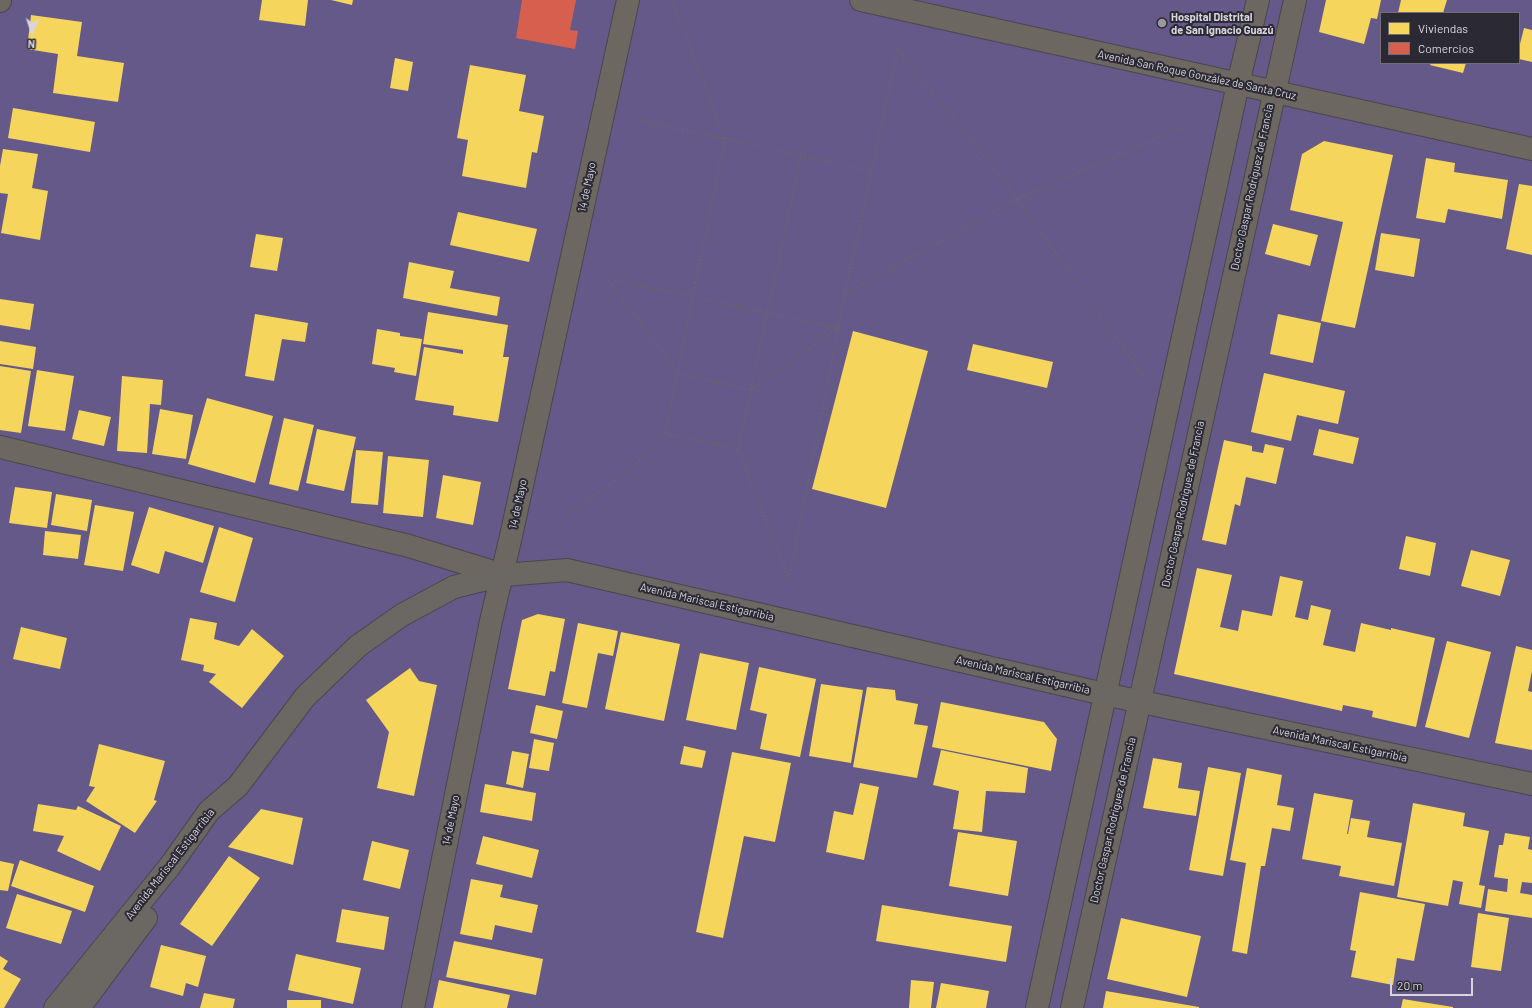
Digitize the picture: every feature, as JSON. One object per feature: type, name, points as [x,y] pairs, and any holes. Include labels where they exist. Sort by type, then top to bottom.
[{"type":"highway","name":"Avenida Mariscal Estigarribia","points":[[55,1008],[170,866],[209,811],[238,786],[305,697],[358,646],[402,615],[454,587],[503,575],[567,570],[1140,702],[1532,784]]},
{"type":"highway","points":[[79,1008],[220,821],[238,786]]},
{"type":"street","name":"14 de Mayo","points":[[413,1008],[489,629],[503,575],[628,0]]},
{"type":"street","name":"Avenida San Roque González de Santa Cruz","points":[[861,0],[1532,149]]},
{"type":"street","points":[[1037,1008],[1104,694],[1238,84],[1258,0]]},
{"type":"street","name":"Doctor Gaspar Rodríguez de Francia","points":[[1072,1008],[1273,92],[1295,0]]},
{"type":"street","points":[[0,447],[409,546],[503,575]]},
{"type":"path","points":[[556,523],[631,469],[665,433],[725,139],[672,0]]},
{"type":"path","points":[[801,157],[738,449],[789,578],[844,294],[898,49],[1017,199],[1145,378]]},
{"type":"path","points":[[844,294],[1017,199],[1202,118]]},
{"type":"path","points":[[640,120],[801,157],[870,171]]},
{"type":"path","points":[[607,279],[693,297],[838,328],[751,390],[678,373],[607,279]]},
{"type":"path","points":[[665,433],[738,449]]},
{"type":"shaded area","points":[[0,0],[1532,0],[1532,1008],[0,1008]]},
{"type":"building: Viviendas","points":[[262,0],[308,0],[305,26],[259,20]]},
{"type":"building: Viviendas","points":[[331,0],[353,0],[352,5]]},
{"type":"building: Viviendas","points":[[1326,0],[1381,0],[1377,19],[1371,18],[1364,44],[1319,32]]},
{"type":"building: Viviendas","points":[[1401,0],[1447,0],[1443,12],[1398,12]]},
{"type":"building: Viviendas","points":[[31,15],[82,22],[77,56],[124,63],[118,102],[53,93],[58,54],[27,49]]},
{"type":"building: Viviendas","points":[[1524,28],[1532,30],[1532,62],[1520,59],[1520,44]]},
{"type":"building: Viviendas","points":[[395,58],[413,62],[408,91],[390,88]]},
{"type":"building: Viviendas","points":[[1430,64],[1466,64],[1463,73]]},
{"type":"building: Viviendas","points":[[470,65],[526,75],[519,111],[544,116],[537,153],[532,152],[526,188],[462,176],[468,140],[457,138]]},
{"type":"building: Viviendas","points":[[13,108],[95,122],[90,152],[8,138]]},
{"type":"building: Viviendas","points":[[1324,141],[1393,155],[1355,328],[1321,321],[1343,222],[1290,210],[1302,154]]},
{"type":"building: Viviendas","points":[[3,149],[38,154],[32,188],[48,191],[40,240],[1,233],[8,194],[0,193],[0,166]]},
{"type":"building: Viviendas","points":[[1426,158],[1455,163],[1454,172],[1508,180],[1502,219],[1448,209],[1445,223],[1416,218]]},
{"type":"building: Viviendas","points":[[1519,184],[1532,186],[1532,255],[1506,249]]},
{"type":"building: Viviendas","points":[[458,212],[537,229],[529,262],[450,245]]},
{"type":"building: Viviendas","points":[[1273,224],[1318,235],[1310,266],[1265,254]]},
{"type":"building: Viviendas","points":[[1381,233],[1420,239],[1414,277],[1375,270]]},
{"type":"building: Viviendas","points":[[256,234],[283,238],[277,271],[250,267]]},
{"type":"building: Viviendas","points":[[409,262],[454,271],[450,288],[500,297],[497,316],[403,298]]},
{"type":"building: Viviendas","points":[[0,299],[34,304],[30,330],[0,325]]},
{"type":"building: Viviendas","points":[[428,312],[508,325],[503,357],[509,357],[498,422],[453,415],[454,406],[415,400],[424,347],[463,354],[463,350],[423,344]]},
{"type":"building: Viviendas","points":[[255,314],[308,323],[305,342],[282,339],[274,381],[245,376]]},
{"type":"building: Viviendas","points":[[1278,314],[1321,323],[1313,363],[1270,354]]},
{"type":"building: Viviendas","points":[[377,329],[400,333],[400,336],[422,339],[416,376],[394,372],[395,368],[372,364]]},
{"type":"building: Viviendas","points":[[853,331],[928,351],[886,508],[812,489]]},
{"type":"building: Viviendas","points":[[0,341],[36,347],[33,369],[0,364]]},
{"type":"building: Viviendas","points":[[973,344],[1053,362],[1047,388],[967,370]]},
{"type":"building: Viviendas","points":[[0,366],[31,371],[21,433],[0,430]]},
{"type":"building: Viviendas","points":[[37,370],[74,376],[65,431],[28,426]]},
{"type":"building: Viviendas","points":[[1264,373],[1345,391],[1338,424],[1297,415],[1291,441],[1251,432]]},
{"type":"building: Viviendas","points":[[122,376],[163,380],[161,405],[150,404],[147,453],[117,451]]},
{"type":"building: Viviendas","points":[[207,398],[273,416],[255,483],[188,464]]},
{"type":"building: Viviendas","points":[[160,409],[193,415],[186,459],[152,454]]},
{"type":"building: Viviendas","points":[[79,410],[111,417],[104,446],[72,439]]},
{"type":"building: Viviendas","points":[[284,418],[314,425],[298,491],[269,484]]},
{"type":"building: Viviendas","points":[[317,429],[356,437],[344,491],[306,483]]},
{"type":"building: Viviendas","points":[[1319,429],[1359,438],[1353,464],[1313,455]]},
{"type":"building: Viviendas","points":[[1224,440],[1252,446],[1252,451],[1263,453],[1265,444],[1284,448],[1276,484],[1246,477],[1240,506],[1235,504],[1226,545],[1202,540]]},
{"type":"building: Viviendas","points":[[356,450],[383,452],[378,505],[351,503]]},
{"type":"building: Viviendas","points":[[388,456],[429,460],[423,517],[383,513]]},
{"type":"building: Viviendas","points":[[443,475],[481,482],[473,525],[436,518]]},
{"type":"building: Viviendas","points":[[15,487],[52,492],[47,528],[9,523]]},
{"type":"building: Viviendas","points":[[56,494],[92,500],[87,531],[51,525]]},
{"type":"building: Viviendas","points":[[95,505],[134,512],[123,571],[84,565]]},
{"type":"building: Viviendas","points":[[149,507],[214,526],[203,563],[165,551],[159,574],[131,565]]},
{"type":"building: Viviendas","points":[[219,527],[253,538],[235,602],[200,592]]},
{"type":"building: Viviendas","points":[[45,531],[81,535],[78,559],[43,555]]},
{"type":"building: Viviendas","points":[[1406,536],[1436,543],[1430,576],[1399,569]]},
{"type":"building: Viviendas","points":[[1471,550],[1510,560],[1500,596],[1461,586]]},
{"type":"building: Viviendas","points":[[1197,568],[1232,575],[1220,627],[1238,631],[1242,610],[1272,616],[1280,576],[1303,581],[1295,617],[1308,620],[1311,605],[1331,610],[1323,645],[1355,652],[1361,623],[1435,638],[1416,727],[1372,717],[1373,711],[1343,705],[1342,711],[1174,674]]},
{"type":"building: Viviendas","points":[[538,614],[565,619],[555,672],[550,671],[545,696],[508,689],[522,620]]},
{"type":"building: Viviendas","points":[[190,618],[217,623],[214,639],[239,646],[252,629],[284,656],[242,708],[209,682],[216,674],[203,671],[204,665],[181,660]]},
{"type":"building: Viviendas","points":[[578,623],[618,631],[613,656],[598,653],[587,708],[562,703]]},
{"type":"building: Viviendas","points":[[21,627],[67,638],[60,669],[13,659]]},
{"type":"building: Viviendas","points":[[621,632],[680,644],[664,721],[605,709]]},
{"type":"building: Viviendas","points":[[1447,641],[1491,652],[1469,738],[1425,727]]},
{"type":"building: Viviendas","points":[[1516,646],[1532,650],[1532,671],[1528,691],[1532,692],[1532,750],[1495,743]]},
{"type":"building: Viviendas","points":[[700,653],[749,663],[736,730],[686,720]]},
{"type":"building: Viviendas","points":[[759,667],[816,679],[800,757],[760,749],[767,714],[750,710]]},
{"type":"building: Viviendas","points":[[410,668],[419,681],[437,685],[414,796],[377,788],[389,732],[366,700]]},
{"type":"building: Viviendas","points":[[821,684],[863,690],[851,763],[809,756]]},
{"type":"building: Viviendas","points":[[867,687],[895,690],[896,700],[918,704],[914,724],[928,726],[917,778],[853,767]]},
{"type":"building: Viviendas","points":[[941,702],[1044,722],[1057,739],[1051,771],[932,747]]},
{"type":"building: Viviendas","points":[[536,705],[563,711],[557,739],[530,733]]},
{"type":"building: Viviendas","points":[[534,739],[554,743],[549,771],[529,768]]},
{"type":"building: Viviendas","points":[[99,744],[165,761],[154,800],[157,801],[135,833],[86,801],[95,787],[89,786]]},
{"type":"building: Viviendas","points":[[684,746],[706,751],[702,768],[680,764]]},
{"type":"building: Viviendas","points":[[941,750],[1028,768],[1025,793],[986,791],[982,832],[953,829],[959,791],[933,785]]},
{"type":"building: Viviendas","points":[[512,751],[529,754],[523,788],[506,784]]},
{"type":"building: Viviendas","points":[[732,752],[791,763],[775,842],[744,836],[723,938],[696,932]]},
{"type":"building: Viviendas","points":[[1153,758],[1182,763],[1178,788],[1200,791],[1196,816],[1143,808]]},
{"type":"building: Viviendas","points":[[1208,767],[1241,773],[1223,876],[1189,870]]},
{"type":"building: Viviendas","points":[[1247,768],[1282,775],[1277,805],[1294,808],[1290,831],[1272,828],[1265,866],[1261,866],[1247,954],[1232,951],[1246,863],[1230,860]]},
{"type":"building: Viviendas","points":[[860,783],[879,787],[864,860],[826,852],[834,811],[853,815]]},
{"type":"building: Viviendas","points":[[485,784],[536,793],[532,821],[480,812]]},
{"type":"building: Viviendas","points":[[1314,793],[1353,800],[1347,834],[1351,818],[1370,821],[1367,837],[1402,843],[1394,886],[1339,876],[1341,866],[1302,859]]},
{"type":"building: Viviendas","points":[[1413,803],[1465,813],[1463,826],[1489,831],[1479,885],[1485,886],[1481,908],[1459,904],[1463,882],[1453,880],[1448,906],[1397,897]]},
{"type":"building: Viviendas","points":[[38,804],[76,810],[78,806],[121,826],[100,871],[57,851],[64,836],[33,831]]},
{"type":"building: Viviendas","points":[[261,809],[303,818],[293,865],[228,847]]},
{"type":"building: Viviendas","points":[[958,832],[1017,841],[1008,896],[949,886]]},
{"type":"building: Viviendas","points":[[1505,833],[1530,837],[1528,849],[1532,850],[1532,883],[1522,882],[1520,893],[1532,895],[1532,918],[1485,911],[1488,889],[1507,892],[1508,879],[1494,877],[1499,845],[1503,845]]},
{"type":"building: Viviendas","points":[[483,836],[539,850],[532,878],[476,864]]},
{"type":"building: Viviendas","points":[[372,841],[409,850],[400,889],[363,880]]},
{"type":"building: Viviendas","points":[[229,856],[260,878],[212,946],[180,924]]},
{"type":"building: Viviendas","points":[[20,860],[94,886],[85,912],[11,886]]},
{"type":"building: Viviendas","points":[[0,861],[14,864],[8,891],[0,890]]},
{"type":"building: Viviendas","points":[[471,879],[503,885],[500,897],[538,905],[532,933],[495,925],[492,940],[460,934]]},
{"type":"building: Viviendas","points":[[1360,892],[1425,904],[1414,961],[1397,958],[1393,985],[1351,977],[1356,951],[1350,950]]},
{"type":"building: Viviendas","points":[[17,894],[72,911],[61,944],[6,928]]},
{"type":"building: Viviendas","points":[[882,905],[1012,926],[1006,962],[876,941]]},
{"type":"building: Viviendas","points":[[342,909],[389,917],[384,950],[336,942]]},
{"type":"building: Viviendas","points":[[1478,913],[1509,918],[1501,971],[1471,967]]},
{"type":"building: Viviendas","points":[[1121,918],[1201,936],[1187,997],[1107,979]]},
{"type":"building: Viviendas","points":[[454,941],[543,959],[536,995],[446,977]]},
{"type":"building: Viviendas","points":[[161,945],[206,956],[198,987],[186,983],[183,996],[150,987]]},
{"type":"building: Viviendas","points":[[296,954],[361,968],[353,1004],[288,990]]},
{"type":"building: Viviendas","points":[[0,956],[8,961],[3,969],[21,979],[4,1008],[0,1008]]},
{"type":"building: Viviendas","points":[[439,980],[510,995],[507,1008],[433,1008]]},
{"type":"building: Viviendas","points":[[911,980],[934,982],[931,1008],[909,1008]]},
{"type":"building: Viviendas","points":[[941,983],[989,991],[986,1008],[936,1008]]},
{"type":"building: Viviendas","points":[[1106,991],[1199,1007],[1199,1008],[1103,1008]]},
{"type":"building: Viviendas","points":[[204,993],[235,999],[233,1008],[200,1008]]},
{"type":"building: Viviendas","points":[[1403,999],[1453,1007],[1453,1008],[1401,1008]]},
{"type":"building: Viviendas","points":[[287,1000],[321,1000],[321,1008],[287,1008]]},
{"type":"building: Comercios","points":[[522,0],[576,0],[570,30],[578,31],[575,49],[516,38]]},
{"type":"place","name":"Hospital Distrital de San Ignacio Guazú","points":[[1162,23]]}]
